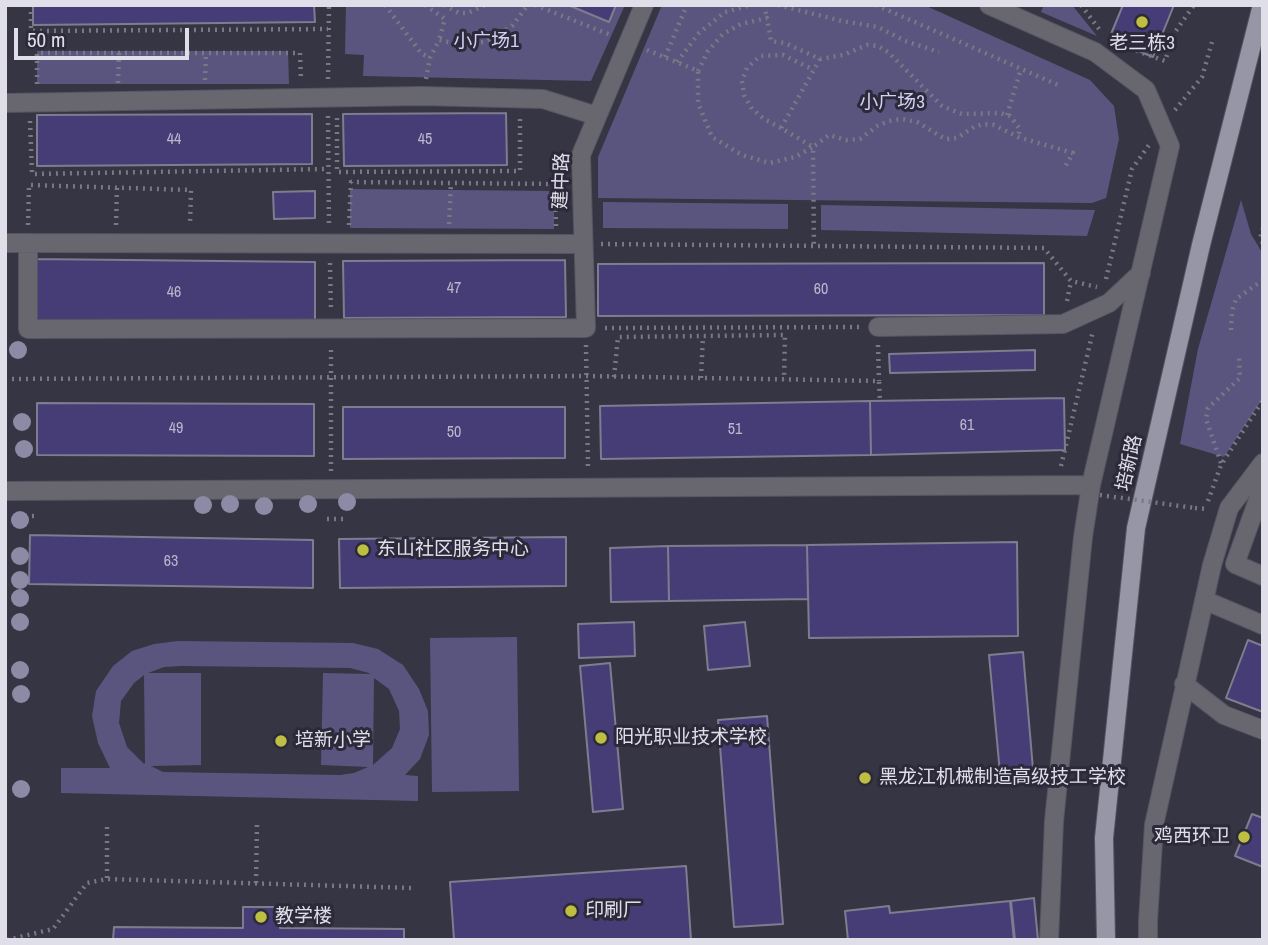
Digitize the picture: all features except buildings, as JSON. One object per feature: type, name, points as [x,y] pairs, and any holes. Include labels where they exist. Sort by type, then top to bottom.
[{"type":"main road","name":"培新路","points":[[1106,940],[1104,838],[1136,528],[1201,245],[1262,5]]},
{"type":"street","name":"建中路","points":[[586,328],[581,155],[644,5]]},
{"type":"street","points":[[989,5],[1095,52],[1146,90],[1170,146],[1083,537],[1054,821],[1049,940]]},
{"type":"street","points":[[5,103],[422,96],[543,99],[597,116]]},
{"type":"street","points":[[5,243],[582,244]]},
{"type":"street","points":[[28,243],[28,329],[586,328]]},
{"type":"street","points":[[878,327],[1063,324],[1109,303],[1141,272]]},
{"type":"street","points":[[1149,940],[1154,825],[1204,600],[1229,508],[1263,463]]},
{"type":"street","points":[[1263,486],[1235,564],[1263,576]]},
{"type":"street","points":[[5,491],[588,488],[1095,490]]},
{"type":"street","points":[[1204,600],[1263,625]]},
{"type":"street","points":[[1184,684],[1224,715],[1263,730]]},
{"type":"path","points":[[31,5],[31,31],[328,29]]},
{"type":"path","points":[[328,59],[329,5]]},
{"type":"path","points":[[385,5],[421,53],[430,58]]},
{"type":"path","points":[[425,5],[445,19]]},
{"type":"path","points":[[444,5],[451,10],[468,13],[485,5]]},
{"type":"path","points":[[439,40],[458,44],[484,42],[512,26],[528,5]]},
{"type":"path","points":[[536,5],[698,71]]},
{"type":"path","points":[[665,57],[687,5]]},
{"type":"path","points":[[677,62],[699,33],[725,12],[751,5]]},
{"type":"path","points":[[765,5],[771,41],[785,43],[820,59],[843,55],[867,45],[878,46],[888,52],[942,106],[962,114],[1007,115],[1018,123],[1018,137]]},
{"type":"path","points":[[778,5],[878,27],[905,41],[939,52]]},
{"type":"path","points":[[876,5],[1058,85]]},
{"type":"path","points":[[1081,5],[1107,40]]},
{"type":"path","points":[[1119,44],[1165,61],[1175,32],[1194,5]]},
{"type":"path","points":[[426,81],[430,58],[451,10]]},
{"type":"path","points":[[767,18],[741,24],[723,34],[708,51],[698,71],[698,103],[712,136],[742,155],[770,163],[795,157],[829,135],[846,140],[860,139],[877,126],[902,119],[917,122],[945,139],[957,138],[983,124],[1007,129],[1018,137],[1073,153],[1065,167]]},
{"type":"path","points":[[1202,77],[1212,41]]},
{"type":"path","points":[[301,98],[300,53],[37,53],[32,174],[328,169]]},
{"type":"path","points":[[118,101],[119,53]]},
{"type":"path","points":[[204,100],[206,53]]},
{"type":"path","points":[[813,147],[764,119],[752,109],[744,95],[742,81],[747,68],[760,56],[783,55],[814,70]]},
{"type":"path","points":[[781,128],[820,59]]},
{"type":"path","points":[[1007,115],[1021,69]]},
{"type":"path","points":[[332,98],[337,172],[520,171],[520,99]]},
{"type":"path","points":[[329,194],[332,98]]},
{"type":"path","points":[[813,147],[814,248]]},
{"type":"path","points":[[349,243],[351,182],[555,184],[556,244]]},
{"type":"path","points":[[448,244],[451,183]]},
{"type":"path","points":[[28,243],[29,185],[191,190],[190,243]]},
{"type":"path","points":[[116,243],[117,187]]},
{"type":"path","points":[[1263,228],[1260,239],[1263,243]]},
{"type":"path","points":[[582,244],[1044,248],[1071,281],[1121,292]]},
{"type":"path","points":[[1231,330],[1236,299],[1263,280]]},
{"type":"path","points":[[586,328],[878,327],[880,402]]},
{"type":"path","points":[[614,377],[618,337],[785,335],[784,380]]},
{"type":"path","points":[[702,378],[703,336]]},
{"type":"path","points":[[1222,463],[1206,419],[1208,408],[1240,378],[1239,357]]},
{"type":"path","points":[[331,489],[332,361]]},
{"type":"path","points":[[586,361],[588,488]]},
{"type":"path","points":[[5,379],[587,376],[879,381]]},
{"type":"path","points":[[1095,490],[1205,509],[1222,463],[1263,400]]},
{"type":"path","points":[[18,516],[36,516]]},
{"type":"path","points":[[327,519],[344,519]]},
{"type":"path","points":[[256,883],[257,825]]},
{"type":"path","points":[[107,827],[107,879]]},
{"type":"path","points":[[7,940],[53,929],[87,883],[107,879],[412,888]]},
{"type":"green space","name":"小广场1","points":[[346,5],[625,5],[591,81],[363,76],[364,55],[345,54]]},
{"type":"green space","name":"小广场3","points":[[662,5],[924,5],[1090,80],[1114,106],[1119,139],[1106,198],[1092,203],[598,198],[598,157]]},
{"type":"green space","points":[[1044,5],[1072,5],[1097,36],[1041,12]]},
{"type":"green space","points":[[37,51],[288,51],[289,84],[37,84]]},
{"type":"green space","points":[[350,189],[554,191],[554,229],[350,228]]},
{"type":"green space","points":[[1241,200],[1251,234],[1263,254],[1263,398],[1224,457],[1180,444],[1198,349]]},
{"type":"green space","points":[[603,202],[788,204],[788,229],[603,228]]},
{"type":"green space","points":[[821,205],[1095,210],[1087,236],[821,230]]},
{"type":"green space","points":[[517,637],[519,791],[432,792],[430,638]]},
{"type":"green space","points":[[178,641],[353,643],[378,649],[403,665],[419,689],[428,711],[429,735],[420,759],[405,775],[418,776],[418,801],[61,793],[61,768],[110,768],[98,743],[92,716],[96,691],[113,666],[132,651],[154,644]],"holes":[[[164,667],[350,668],[369,673],[323,673],[321,765],[368,767],[340,775],[163,772],[151,766],[201,765],[201,673],[148,673]],[[144,675],[145,763],[144,764],[127,747],[119,723],[121,701],[134,683]],[[374,678],[389,689],[399,711],[400,729],[392,748],[373,765]]]},
{"type":"place","name":"老三栋3","points":[[1142,22]]},
{"type":"place","name":"东山社区服务中心","points":[[363,550]]},
{"type":"place","name":"阳光职业技术学校","points":[[601,738]]},
{"type":"place","name":"培新小学","points":[[281,741]]},
{"type":"place","name":"黑龙江机械制造高级技工学校","points":[[865,778]]},
{"type":"place","name":"鸡西环卫","points":[[1244,837]]},
{"type":"place","name":"印刷厂","points":[[571,911]]},
{"type":"place","name":"教学楼","points":[[261,917]]}]
